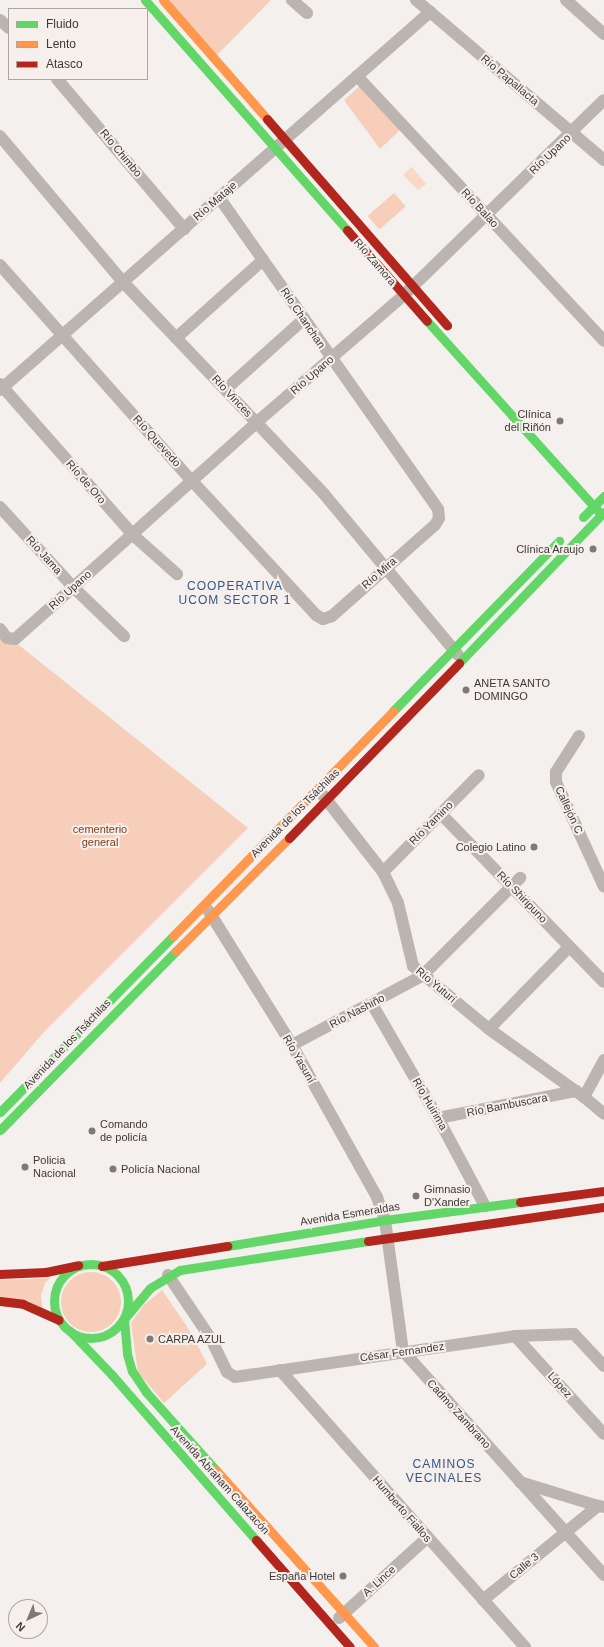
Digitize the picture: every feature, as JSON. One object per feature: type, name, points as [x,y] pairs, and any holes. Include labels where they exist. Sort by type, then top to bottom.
[{"type":"main road","name":"Río Zamora","points":[[145,0],[280,144]]},
{"type":"main road","name":"Río Zamora","points":[[162,0],[280,144],[601,514]]},
{"type":"main road","name":"Río Zamora","points":[[408,291],[454,334]]},
{"type":"main road","name":"Avenida de los Tsáchilas","points":[[0,1130],[211,914],[326,800],[601,514],[602,495]]},
{"type":"main road","name":"Avenida de los Tsáchilas","points":[[0,1112],[202,904],[571,529],[601,514]]},
{"type":"main road","name":"Avenida Esmeraldas","points":[[102,1266],[385,1220],[600,1192]]},
{"type":"main road","points":[[88,1264],[66,1274],[58,1284],[55,1296],[55,1308],[60,1320],[70,1331],[81,1337],[93,1338],[106,1336],[116,1329],[150,1288],[168,1275],[180,1270],[260,1256],[604,1207]]},
{"type":"main road","points":[[0,1274],[46,1272],[69,1265],[88,1264],[102,1266],[114,1272],[122,1281],[128,1293],[128,1307],[124,1319]]},
{"type":"main road","points":[[0,1301],[23,1304],[60,1320]]},
{"type":"main road","name":"Avenida Abraham Calazacón","points":[[124,1319],[127,1354],[132,1371],[146,1392],[374,1647]]},
{"type":"main road","name":"Avenida Abraham Calazacón","points":[[70,1331],[112,1376],[350,1647]]},
{"type":"street","points":[[292,0],[307,13]]},
{"type":"street","name":"Río Papallacta","points":[[416,0],[604,160]]},
{"type":"street","points":[[570,1],[604,34]]},
{"type":"street","name":"Río Mataje","points":[[1,387],[184,229],[430,12]]},
{"type":"street","points":[[0,20],[8,27]]},
{"type":"street","name":"Río Balao","points":[[357,76],[604,341]]},
{"type":"street","name":"Río Chimbo","points":[[58,80],[184,229]]},
{"type":"street","name":"Río Upano","points":[[0,629],[12,640],[133,535],[257,422],[408,291],[572,133],[604,100]]},
{"type":"street","name":"Río Vinces","points":[[0,136],[123,282],[324,494],[461,659]]},
{"type":"street","name":"Río Chanchan","points":[[219,197],[330,359],[435,504],[439,518]]},
{"type":"street","points":[[176,338],[263,260]]},
{"type":"street","name":"Río Quevedo","points":[[0,265],[192,482],[316,615]]},
{"type":"street","points":[[226,389],[304,319]]},
{"type":"street","name":"Río de Oro","points":[[1,387],[133,535],[178,574]]},
{"type":"street","name":"Río Jama","points":[[0,507],[73,587],[124,636]]},
{"type":"street","name":"Río Mira","points":[[316,615],[323,619],[332,616],[384,567],[428,531],[439,518]]},
{"type":"street","name":"Callejón C","points":[[579,736],[556,772],[556,782],[604,887]]},
{"type":"street","name":"Río Yamino","points":[[383,872],[479,775]]},
{"type":"street","name":"Río Yuturí","points":[[317,788],[383,872],[398,903],[413,966],[422,976],[489,1029],[580,1094],[604,1114]]},
{"type":"street","name":"Río Shiripuno","points":[[440,813],[515,883],[569,947],[604,982]]},
{"type":"street","name":"Río Nashiño","points":[[292,1045],[372,1004],[422,976],[515,883]]},
{"type":"street","name":"Río Yasuní","points":[[202,904],[211,914],[292,1045],[377,1197],[385,1220]]},
{"type":"street","points":[[489,1029],[569,947]]},
{"type":"street","name":"Río Huirima","points":[[372,1004],[438,1118],[485,1206]]},
{"type":"street","points":[[580,1094],[604,1060]]},
{"type":"street","name":"Río Bambuscara","points":[[438,1118],[580,1094]]},
{"type":"street","points":[[600,1192],[604,1207]]},
{"type":"street","points":[[385,1220],[404,1351]]},
{"type":"street","name":"César Fernandez","points":[[168,1275],[211,1339],[227,1372],[235,1377],[404,1351],[515,1336],[574,1334],[604,1366]]},
{"type":"street","name":"López","points":[[515,1336],[604,1434]]},
{"type":"street","name":"Cadmo Zambrano","points":[[404,1351],[519,1482],[604,1575]]},
{"type":"street","name":"Humberto Fiallos","points":[[280,1370],[525,1647]]},
{"type":"street","points":[[519,1482],[601,1506]]},
{"type":"street","name":"Calle 3","points":[[483,1600],[565,1532],[601,1506]]},
{"type":"street","name":"A. Lince","points":[[331,1624],[427,1538]]},
{"type":"street","points":[[355,1647],[366,1638]]},
{"type":"green space","points":[[166,0],[271,0],[215,57]]},
{"type":"green space","points":[[362,84],[401,129],[380,149],[344,100]]},
{"type":"green space","points":[[394,193],[406,207],[379,230],[368,216]]},
{"type":"green space","name":"cementerio general","points":[[0,630],[248,828],[44,1032],[0,1083]]},
{"type":"green space","points":[[85,1272],[97,1272],[108,1277],[116,1285],[121,1296],[119,1314],[108,1327],[97,1332],[85,1332],[74,1327],[66,1319],[61,1308],[61,1296],[66,1285],[74,1277]]},
{"type":"green space","points":[[50,1278],[45,1283],[41,1296],[43,1312],[0,1297],[0,1280]]},
{"type":"green space","points":[[162,1290],[192,1334],[207,1364],[164,1403],[138,1372],[131,1323],[144,1305]]},
{"type":"shaded area","points":[[412,167],[426,184],[418,190],[403,175]]},
{"type":"traffic: fast","points":[[145,0],[347,230]]},
{"type":"traffic: fast","points":[[427,321],[601,514]]},
{"type":"traffic: fast","points":[[583,517],[604,496]]},
{"type":"traffic: fast","points":[[459,663],[604,512]]},
{"type":"traffic: fast","points":[[393,711],[559,541]]},
{"type":"traffic: fast","points":[[0,1112],[173,936]]},
{"type":"traffic: fast","points":[[0,1130],[176,951]]},
{"type":"traffic: fast","points":[[227,1246],[385,1220],[520,1202]]},
{"type":"traffic: fast","points":[[124,1319],[150,1288],[180,1270],[368,1241]]},
{"type":"traffic: fast","points":[[91,1264],[105,1267],[117,1275],[125,1287],[128,1301],[125,1315],[117,1327],[105,1335],[91,1338],[77,1335],[65,1327],[57,1315],[54,1301],[57,1287],[65,1275],[77,1267],[91,1264]]},
{"type":"traffic: fast","points":[[124,1319],[127,1354],[132,1371],[146,1392],[216,1470]]},
{"type":"traffic: fast","points":[[70,1331],[112,1375],[256,1540]]},
{"type":"traffic: slow","points":[[163,0],[267,119]]},
{"type":"traffic: slow","points":[[173,936],[393,711]]},
{"type":"traffic: slow","points":[[176,951],[289,838]]},
{"type":"traffic: slow","points":[[216,1470],[374,1647]]},
{"type":"traffic: jam","points":[[267,119],[447,325]]},
{"type":"traffic: jam","points":[[347,230],[427,321]]},
{"type":"traffic: jam","points":[[289,838],[459,663]]},
{"type":"traffic: jam","points":[[520,1202],[604,1191]]},
{"type":"traffic: jam","points":[[368,1241],[604,1207]]},
{"type":"traffic: jam","points":[[102,1266],[227,1246]]},
{"type":"traffic: jam","points":[[0,1274],[46,1272],[78,1265]]},
{"type":"traffic: jam","points":[[0,1301],[23,1304],[59,1320]]},
{"type":"traffic: jam","points":[[256,1540],[350,1647]]},
{"type":"place","name":"Clínica del Riñón","points":[[560,421]]},
{"type":"place","name":"Clínica Araujo","points":[[593,549]]},
{"type":"place","name":"ANETA SANTO DOMINGO","points":[[466,690]]},
{"type":"place","name":"Colegio Latino","points":[[534,847]]},
{"type":"place","name":"Comando de policía","points":[[92,1131]]},
{"type":"place","name":"Policia Nacional","points":[[25,1167]]},
{"type":"place","name":"Policía Nacional","points":[[113,1169]]},
{"type":"place","name":"Gimnasio D'Xander","points":[[416,1196]]},
{"type":"place","name":"CARPA AZUL","points":[[150,1339]]},
{"type":"place","name":"España Hotel","points":[[343,1576]]},
{"type":"district","name":"COOPERATIVA UCOM SECTOR 1","points":[[235,594]]},
{"type":"district","name":"CAMINOS VECINALES","points":[[444,1472]]}]
